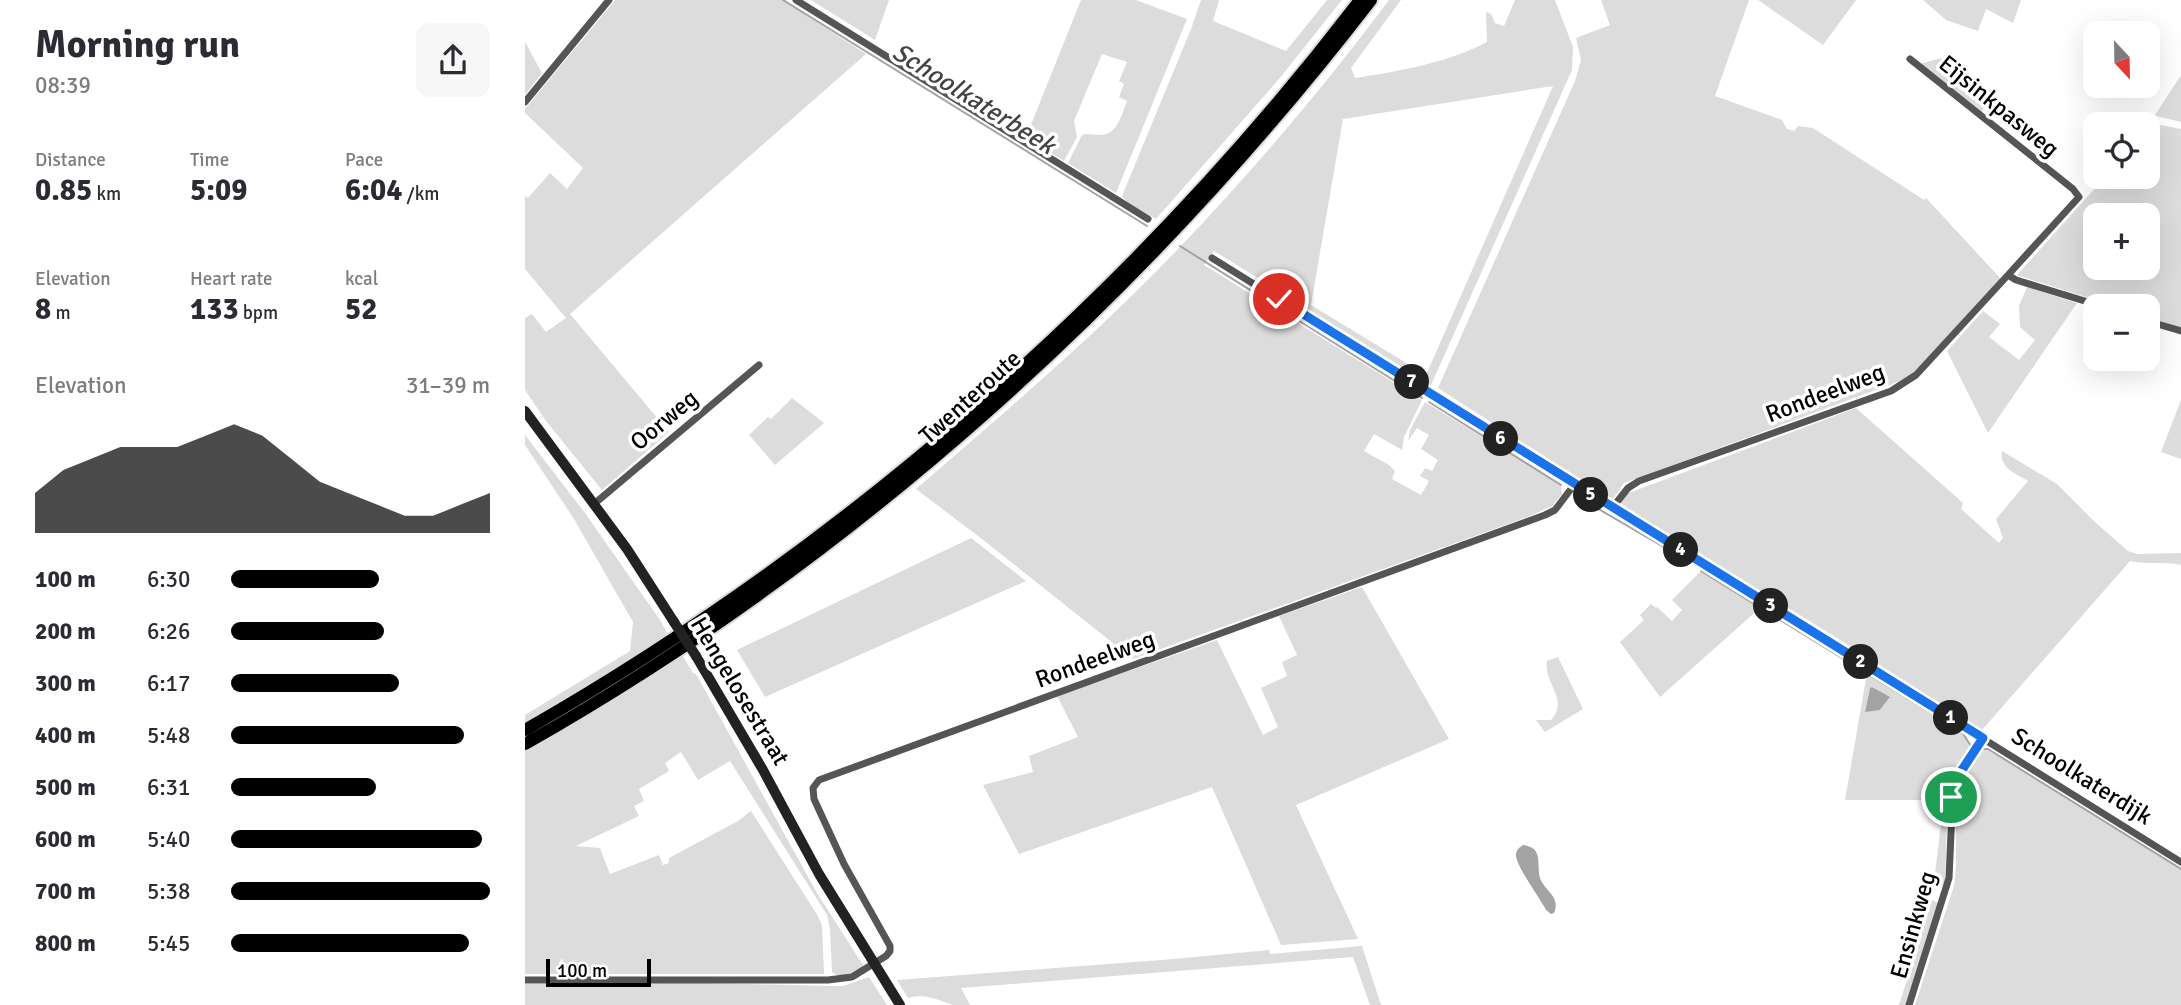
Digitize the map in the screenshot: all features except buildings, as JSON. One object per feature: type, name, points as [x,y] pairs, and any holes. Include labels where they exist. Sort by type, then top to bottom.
[{"type":"highway","name":"Twenteroute","points":[[525,730],[756,583],[916,459],[975,408],[1034,356],[1179,212],[1269,113],[1360,0]]},
{"type":"highway","name":"Twenteroute","points":[[525,744],[647,672],[707,630],[837,535],[953,440],[1125,282],[1207,197],[1295,97],[1371,0]]},
{"type":"main road","name":"Hengelosestraat","points":[[525,411],[627,549],[696,656],[763,770],[819,874],[900,1005]]},
{"type":"street","points":[[525,102],[609,0]]},
{"type":"street","points":[[796,0],[1148,219]]},
{"type":"street","name":"Eijsinkpasweg","points":[[1910,59],[2073,189],[2079,197],[2008,275]]},
{"type":"street","name":"Schoolkaterdijk","points":[[1212,258],[2181,862]]},
{"type":"street","points":[[2008,275],[2016,280],[2083,300]]},
{"type":"street","name":"Rondeelweg","points":[[1613,507],[1628,488],[1639,481],[1900,386],[1916,375],[2008,275]]},
{"type":"street","points":[[2160,325],[2181,331]]},
{"type":"street","name":"Oorweg","points":[[594,504],[759,365]]},
{"type":"street","name":"Rondeelweg","points":[[874,964],[890,951],[890,946],[844,864],[814,799],[813,788],[819,780],[1545,514],[1555,510],[1574,485]]},
{"type":"street","name":"Ensinkweg","points":[[1909,1005],[1949,878],[1953,789],[1956,779],[1983,738]]},
{"type":"street","points":[[525,980],[828,980],[852,977],[874,964]]},
{"type":"shaded area","points":[[615,0],[783,0],[866,54],[570,314],[669,432],[602,490],[546,421],[525,390],[525,318],[532,314],[546,332],[566,318],[525,269],[525,196],[528,198],[550,173],[567,189],[583,168],[525,113],[525,109]]},
{"type":"shaded area","points":[[811,0],[889,0],[875,40]]},
{"type":"shaded area","points":[[1081,0],[1136,0],[1187,19],[1116,193],[1068,163],[1082,135],[1105,134],[1118,124],[1127,101],[1119,97],[1124,84],[1119,81],[1127,62],[1102,54],[1074,121],[1077,137],[1064,161],[1026,137]]},
{"type":"shaded area","points":[[1201,0],[1219,0],[1213,21],[1286,51],[1327,0],[1342,0],[1279,79],[1156,219],[1128,203],[1122,196]]},
{"type":"shaded area","points":[[1389,0],[1401,0],[1351,68],[1355,78],[1440,61],[1487,42],[1486,12],[1491,14],[1495,23],[1504,26],[1515,0],[1555,0],[1573,47],[1572,70],[1431,385],[1214,251],[1204,265],[1422,400],[1404,437],[1402,450],[1374,434],[1364,451],[1395,471],[1392,479],[1421,495],[1429,481],[1420,476],[1425,468],[1432,471],[1438,460],[1421,449],[1429,435],[1417,428],[1408,441],[1410,430],[1425,402],[1561,485],[1562,494],[1552,506],[1530,516],[1133,659],[916,489],[1146,282],[1260,159]],"holes":[[[1553,86],[1426,375],[1311,305],[1343,119]]]},
{"type":"shaded area","points":[[1601,0],[1749,0],[1715,96],[1782,120],[1787,129],[1794,131],[1798,126],[1813,128],[1924,200],[1926,198],[2001,279],[1911,377],[1624,483],[1612,500],[1438,388],[1575,81],[1581,60],[1576,38],[1610,25]]},
{"type":"shaded area","points":[[1758,0],[1856,0],[1823,45]]},
{"type":"shaded area","points":[[1923,0],[2021,0],[2013,23],[1986,9],[1978,31],[1946,20]]},
{"type":"shaded area","points":[[525,42],[542,73],[525,95]]},
{"type":"shaded area","points":[[1941,58],[1976,91],[1989,99],[1981,113],[1920,64]]},
{"type":"shaded area","points":[[2181,75],[2181,122],[2160,117],[2160,112],[2157,112]]},
{"type":"shaded area","points":[[2160,125],[2181,129],[2181,328],[2160,321],[2160,294],[2083,296],[2017,275],[2094,189],[2160,189]]},
{"type":"shaded area","points":[[2027,287],[2077,303],[1988,433],[1947,351],[1983,311],[2000,324],[1989,337],[2019,360],[2035,340],[2020,327],[2019,306]]},
{"type":"shaded area","points":[[792,398],[824,423],[775,465],[749,435],[768,417],[771,419]]},
{"type":"shaded area","points":[[2181,400],[2181,459],[2161,452]]},
{"type":"shaded area","points":[[1856,408],[1963,503],[1961,509],[1999,543],[2003,538],[1996,519],[2028,481],[2006,466],[2002,451],[2057,484],[2128,551],[2137,554],[2181,553],[2181,565],[2130,561],[1982,730],[1620,502],[1626,494]]},
{"type":"shaded area","points":[[525,435],[585,513],[669,636],[525,726],[525,715],[630,651],[633,622],[574,519],[525,445]]},
{"type":"shaded area","points":[[971,538],[1026,581],[765,697],[737,650]]},
{"type":"shaded area","points":[[1701,571],[1761,607],[1660,697],[1620,642],[1644,620],[1640,615],[1651,604],[1672,621],[1682,610],[1672,600]]},
{"type":"shaded area","points":[[1362,587],[1449,739],[1296,805],[1358,939],[1281,945],[1212,787],[1019,854],[983,785],[1033,772],[1029,756],[1078,737],[1057,696],[1217,640],[1263,735],[1278,727],[1261,688],[1287,676],[1282,662],[1297,655],[1279,616]]},
{"type":"shaded area","points":[[681,653],[696,674],[817,893],[863,965],[858,972],[840,977],[832,972],[827,915],[730,761],[698,780],[681,752],[665,763],[669,771],[639,789],[644,801],[634,806],[639,816],[576,846],[600,848],[610,874],[659,855],[663,865],[669,863],[669,858],[738,821],[751,811],[818,916],[822,926],[824,974],[525,974],[525,750],[576,721]]},
{"type":"shaded area","points":[[1558,657],[1583,709],[1545,732],[1536,720],[1551,720],[1556,713],[1557,698],[1549,677],[1547,661]]},
{"type":"shaded area","points":[[1867,673],[1962,732],[1970,744],[1948,794],[1945,881],[1939,889],[1933,890],[1941,824],[1941,800],[1845,800]],"holes":[[[1873,687],[1889,699],[1880,710],[1865,711],[1870,688]]]},
{"type":"shaded area","points":[[1870,688],[1890,697],[1880,710],[1865,712]]},
{"type":"shaded area","points":[[1982,747],[2181,869],[2181,1005],[1915,1005],[1954,886],[1958,794],[1970,760]]},
{"type":"shaded area","points":[[1523,845],[1536,852],[1540,878],[1554,898],[1554,913],[1546,910],[1519,866],[1516,854]]},
{"type":"shaded area","points":[[1932,900],[1938,903],[1907,1005],[1899,1005]]},
{"type":"shaded area","points":[[1362,946],[1381,1005],[1370,1005],[1353,957],[961,988],[970,1005],[953,1005],[925,997],[908,998],[897,980],[1269,950],[1270,954]]},
{"type":"shaded area","points":[[869,977],[887,1005],[525,1005],[525,984],[703,983],[843,986]]},
{"type":"waterway","name":"Schoolkaterbeek","points":[[783,0],[1147,226]]},
{"type":"waterway","name":"Schoolkaterbeek","points":[[1180,246],[1422,398]]},
{"type":"waterway","name":"Schoolkaterbeek","points":[[1429,402],[1561,485]]},
{"type":"waterway","name":"Schoolkaterbeek","points":[[1578,497],[1674,553]]},
{"type":"waterway","name":"Schoolkaterbeek","points":[[1701,571],[1962,732],[1971,746]]},
{"type":"waterway","name":"Schoolkaterbeek","points":[[1980,749],[1988,749],[2181,869]]},
{"type":"route","points":[[1279,299],[1983,738],[1956,779],[1951,797]]}]
